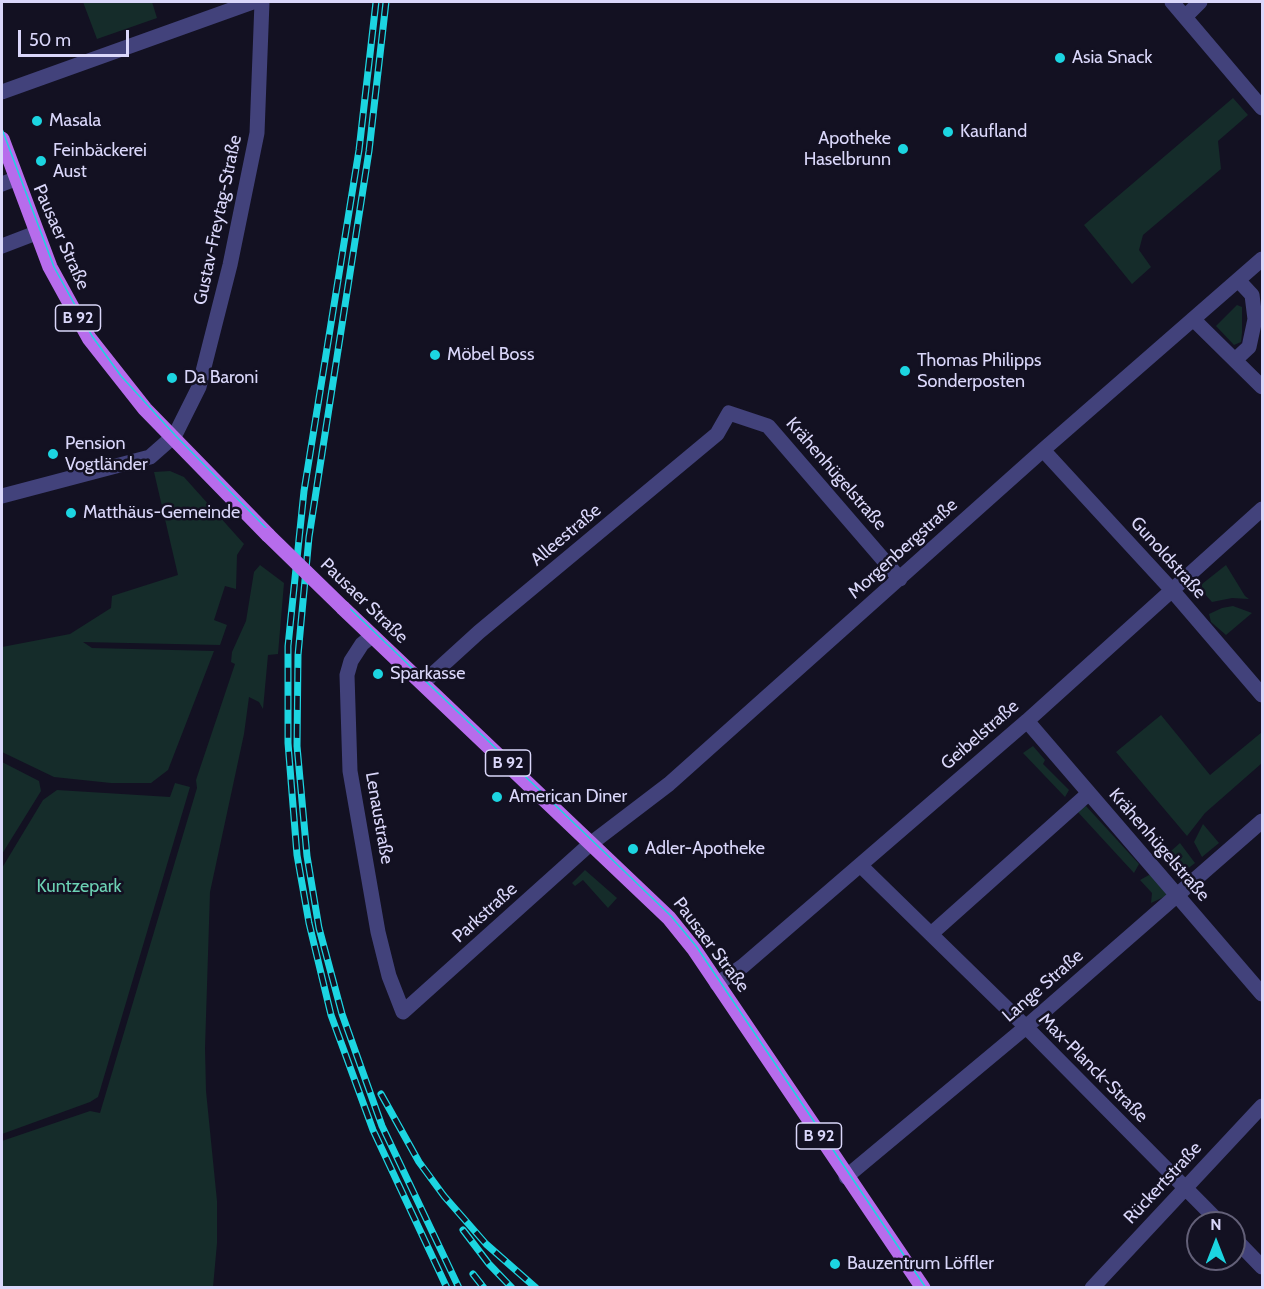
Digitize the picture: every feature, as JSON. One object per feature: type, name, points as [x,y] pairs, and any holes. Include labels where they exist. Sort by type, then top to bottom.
[{"type":"main road","name":"Pausaer Straße","points":[[2,139],[8,181],[36,233],[66,298],[89,338],[118,378],[172,437],[343,609],[669,918],[717,984],[846,1177],[923,1287]]},
{"type":"street","points":[[2,92],[253,2]]},
{"type":"street","name":"Gustav-Freytag-Straße","points":[[2,495],[150,457],[172,437],[199,387],[230,265],[257,133],[262,2]]},
{"type":"street","points":[[1172,2],[1263,108]]},
{"type":"street","points":[[1185,17],[1200,2]]},
{"type":"street","points":[[2,246],[36,233]]},
{"type":"street","name":"Morgenbergstraße","points":[[592,843],[669,784],[1043,450],[1263,259]]},
{"type":"street","points":[[1235,360],[1249,347],[1255,319],[1252,295],[1238,280]]},
{"type":"street","points":[[1192,319],[1263,387]]},
{"type":"street","name":"Krähenhügelstraße","points":[[729,413],[768,426],[900,579]]},
{"type":"street","name":"Alleestraße","points":[[423,683],[479,632],[717,434],[729,413]]},
{"type":"street","name":"Gunoldstraße","points":[[1043,450],[1171,589],[1263,695]]},
{"type":"street","name":"Geibelstraße","points":[[717,984],[743,966],[1027,721],[1263,508]]},
{"type":"street","name":"Lenaustraße","points":[[372,636],[362,644],[351,660],[347,675],[351,771],[378,932],[389,976],[403,1012]]},
{"type":"street","name":"Krähenhügelstraße","points":[[1027,721],[1263,994]]},
{"type":"street","points":[[931,934],[1089,793]]},
{"type":"street","name":"Lange Straße","points":[[846,1177],[1026,1027],[1263,821]]},
{"type":"street","name":"Parkstraße","points":[[403,1012],[592,843]]},
{"type":"street","name":"Max-Planck-Straße","points":[[860,866],[1026,1027],[1208,1211]]},
{"type":"street","name":"Rückertstraße","points":[[1092,1287],[1263,1106]]},
{"type":"street","points":[[1246,1250],[1263,1267]]},
{"type":"green space","points":[[83,2],[152,2],[157,18],[97,39]]},
{"type":"green space","points":[[1233,98],[1248,115],[1218,141],[1221,169],[1143,235],[1139,250],[1151,267],[1132,284],[1084,225]]},
{"type":"green space","points":[[1237,305],[1242,307],[1242,333],[1241,342],[1234,345],[1216,326]]},
{"type":"green space","points":[[170,471],[184,477],[244,544],[237,555],[236,589],[225,586],[214,620],[227,625],[220,645],[83,642],[92,648],[214,651],[168,770],[151,783],[111,783],[54,777],[2,752],[2,647],[70,634],[111,608],[112,596],[178,575],[154,472]]},
{"type":"green space","points":[[260,565],[284,583],[278,654],[268,655],[263,709],[259,702],[249,697],[244,734],[210,892],[205,1048],[206,1091],[217,1201],[217,1243],[213,1287],[2,1287],[2,1141],[90,1111],[100,1113],[197,788],[196,780],[235,664],[231,662],[232,652],[246,621],[254,572]]},
{"type":"green space","points":[[1226,565],[1249,599],[1232,598],[1212,602],[1202,591],[1202,584]]},
{"type":"green space","points":[[1233,606],[1252,613],[1226,635],[1211,622],[1209,614]]},
{"type":"green space","points":[[1161,715],[1210,775],[1262,732],[1262,763],[1205,813],[1187,836],[1116,752]]},
{"type":"green space","points":[[1033,746],[1045,760],[1043,764],[1069,790],[1065,797],[1023,753]]},
{"type":"green space","points":[[2,762],[39,781],[41,791],[2,854]]},
{"type":"green space","name":"Kuntzepark","points":[[175,783],[190,787],[98,1097],[2,1134],[2,868],[43,800],[57,790],[170,797]]},
{"type":"green space","points":[[1086,806],[1139,864],[1134,873],[1076,810]]},
{"type":"green space","points":[[1203,824],[1219,843],[1202,857],[1194,842]]},
{"type":"green space","points":[[1180,843],[1195,863],[1181,874],[1176,874],[1162,859]]},
{"type":"green space","points":[[585,870],[617,898],[608,908],[583,880],[575,886],[572,883]]},
{"type":"green space","points":[[1149,875],[1156,876],[1167,889],[1166,896],[1151,903],[1152,893],[1140,880]]},
{"type":"tram line","points":[[2,129],[54,267],[92,336],[121,376],[269,531],[671,916],[696,946],[926,1288]]},
{"type":"railway","points":[[376,2],[359,150],[304,491],[288,646],[288,743],[297,855],[309,923],[331,1015],[373,1130],[447,1288]]},
{"type":"railway","points":[[386,2],[369,151],[309,537],[298,655],[297,746],[307,856],[319,928],[342,1014],[382,1126],[459,1288]]},
{"type":"railway","points":[[381,1094],[419,1162],[444,1196],[486,1244],[536,1288]]},
{"type":"railway","points":[[463,1230],[489,1264],[512,1288]]},
{"type":"railway","points":[[473,1274],[484,1288]]},
{"type":"place","name":"Asia Snack","points":[[1060,58]]},
{"type":"place","name":"Masala","points":[[37,121]]},
{"type":"place","name":"Kaufland","points":[[948,132]]},
{"type":"place","name":"Apotheke Haselbrunn","points":[[903,149]]},
{"type":"place","name":"Feinbäckerei Aust","points":[[41,161]]},
{"type":"place","name":"Möbel Boss","points":[[435,355]]},
{"type":"place","name":"Thomas Philipps Sonderposten","points":[[905,371]]},
{"type":"place","name":"Da Baroni","points":[[172,378]]},
{"type":"place","name":"Pension Vogtländer","points":[[53,454]]},
{"type":"place","name":"Matthäus-Gemeinde","points":[[71,513]]},
{"type":"place","name":"Sparkasse","points":[[378,674]]},
{"type":"place","name":"American Diner","points":[[497,797]]},
{"type":"place","name":"Adler-Apotheke","points":[[633,849]]},
{"type":"place","name":"Bauzentrum Löffler","points":[[835,1264]]}]
